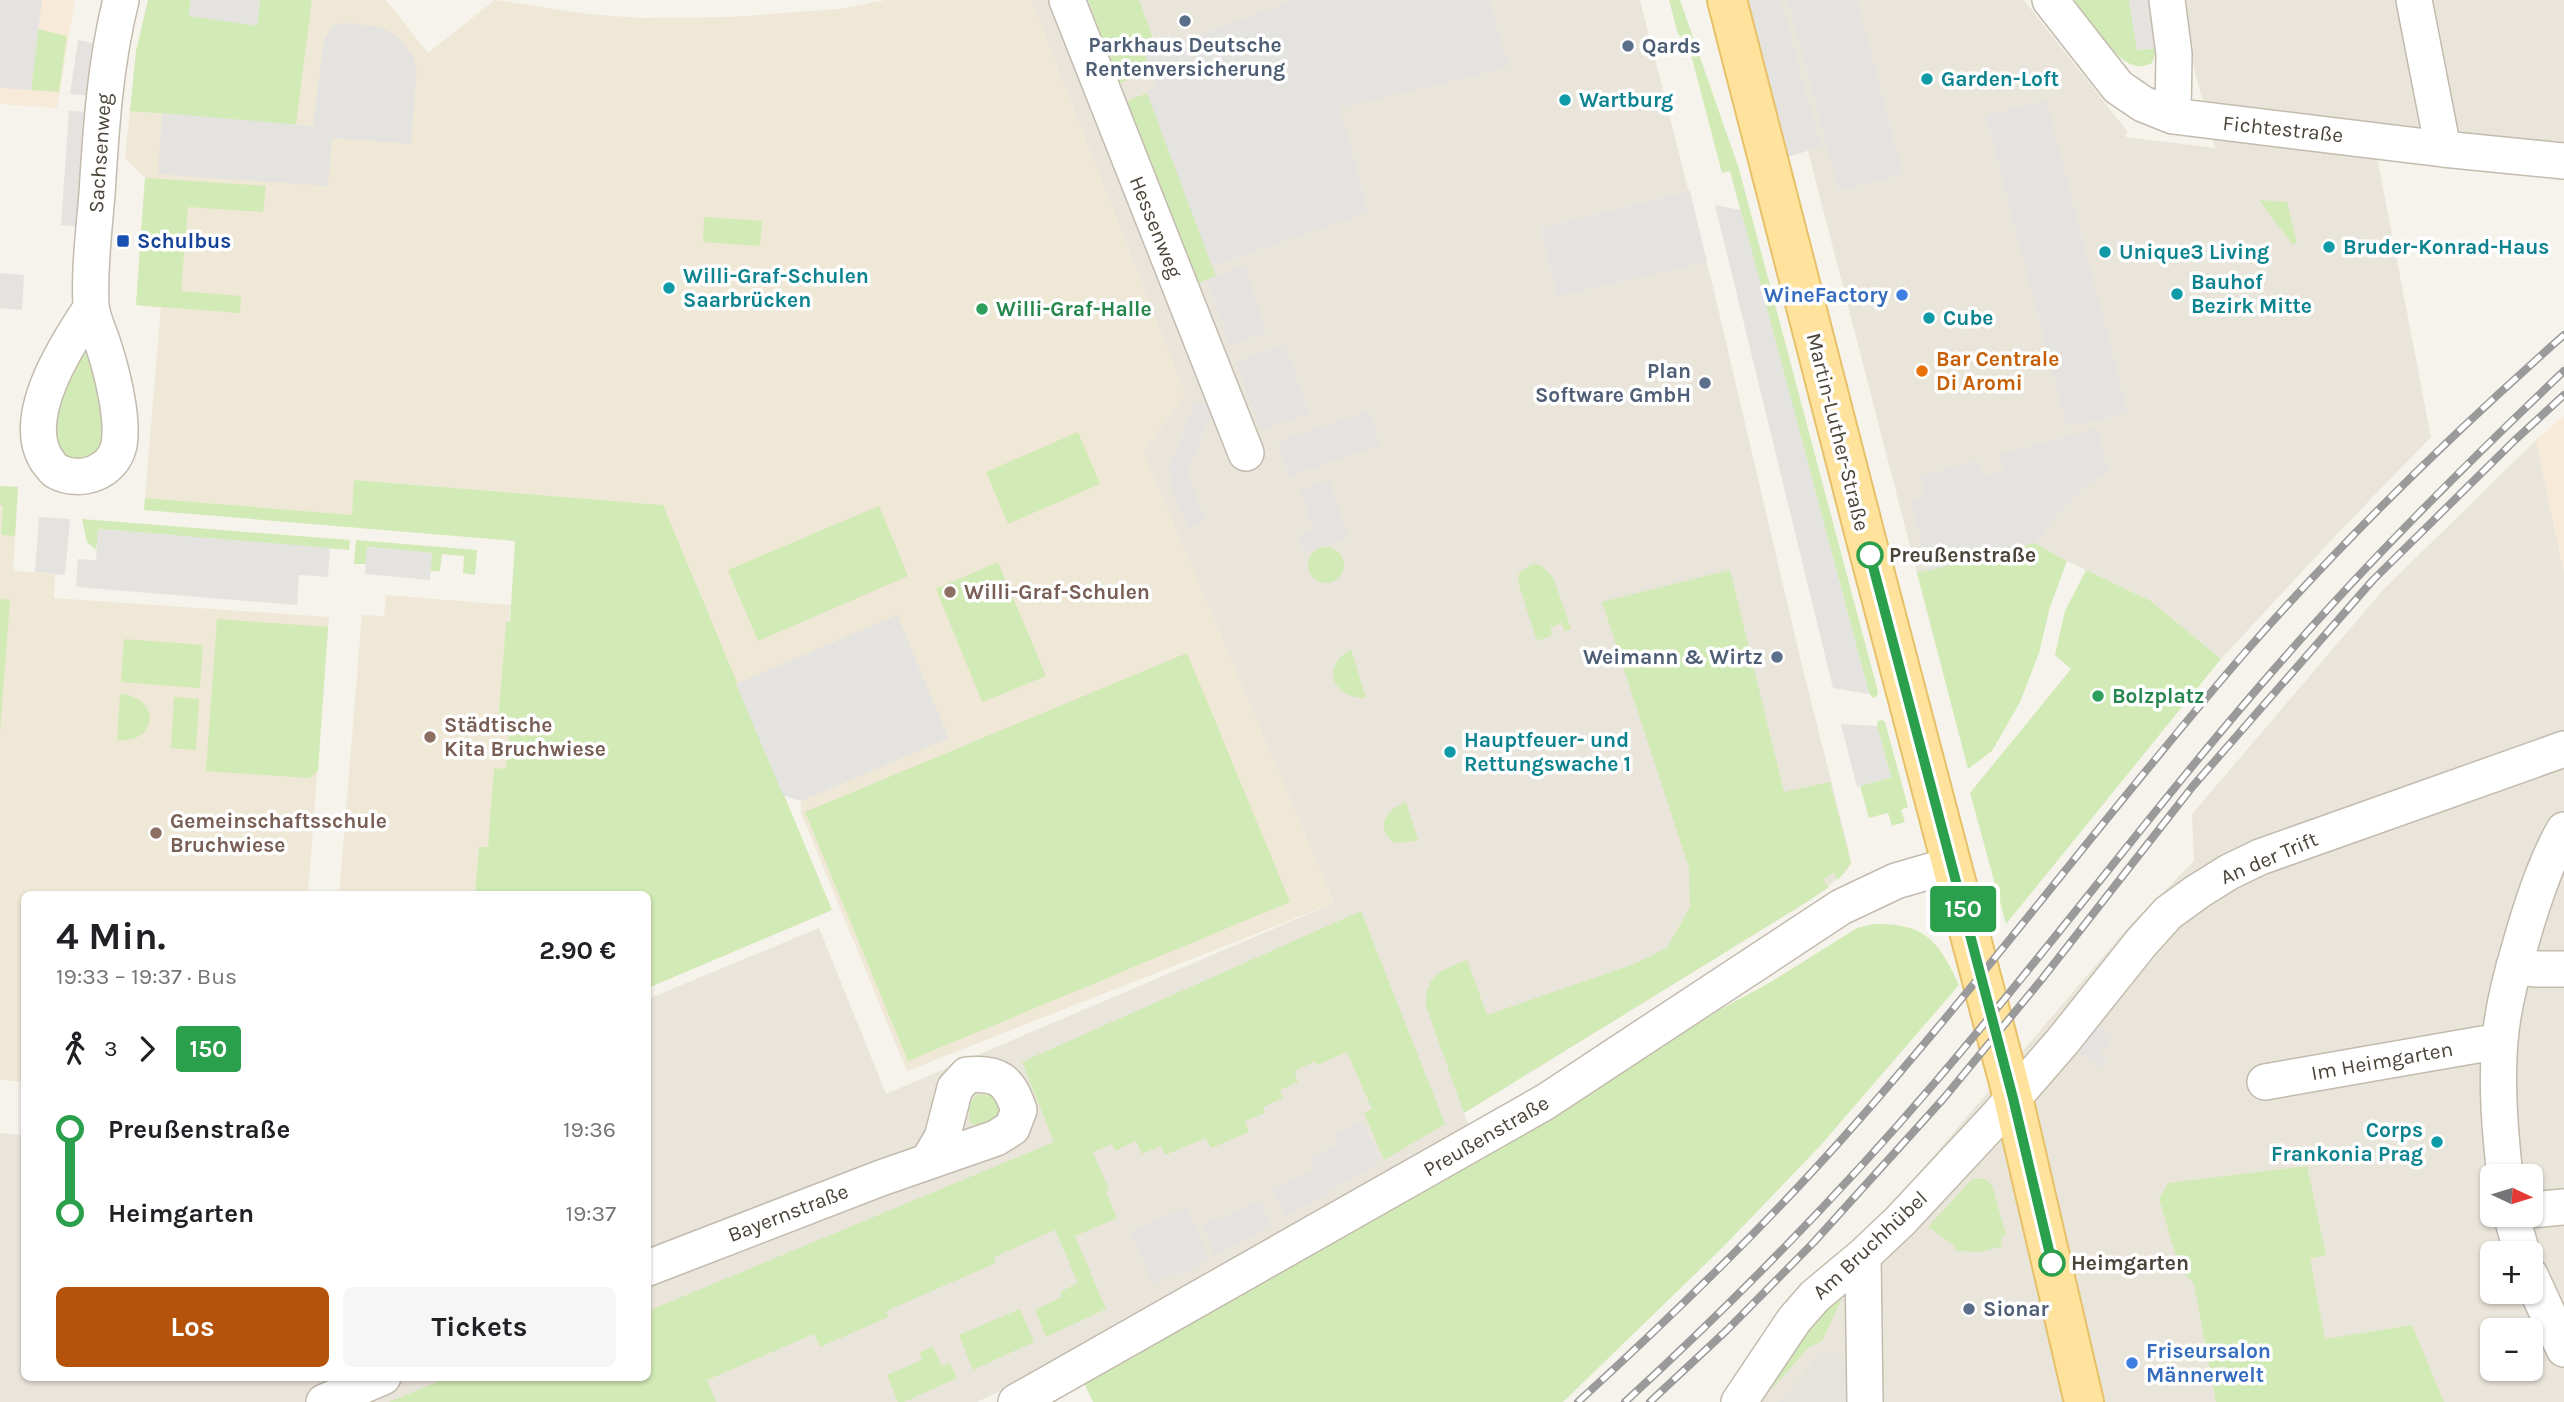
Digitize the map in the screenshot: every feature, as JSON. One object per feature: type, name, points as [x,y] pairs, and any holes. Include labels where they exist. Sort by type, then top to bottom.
[{"type":"main road","name":"Martin-Luther-Straße","points":[[1702,0],[1737,40]]},
{"type":"main road","name":"Martin-Luther-Straße","points":[[1727,0],[2013,1098],[2084,1402]]},
{"type":"street","name":"Sachsenweg","points":[[91,309],[103,105],[121,0]]},
{"type":"street","name":"Hessenweg","points":[[1067,0],[1246,453]]},
{"type":"street","name":"Fichtestraße","points":[[2050,0],[2118,87],[2143,104],[2173,116],[2564,161]]},
{"type":"street","points":[[2167,0],[2174,54],[2173,116]]},
{"type":"street","points":[[2413,0],[2443,149]]},
{"type":"street","name":"An der Trift","points":[[2013,1098],[2062,1042],[2141,943],[2168,913],[2197,891],[2260,857],[2564,749]]},
{"type":"street","points":[[2504,1164],[2498,1100],[2500,1041],[2514,966],[2533,901],[2564,830]]},
{"type":"street","name":"Preußenstraße","points":[[1016,1402],[1545,1102],[1840,908],[1896,881],[1951,865]]},
{"type":"street","points":[[2514,966],[2564,969]]},
{"type":"street","name":"Im Heimgarten","points":[[2265,1082],[2500,1041]]},
{"type":"street","name":"Am Bruchhübel","points":[[1740,1402],[1794,1320],[1815,1296],[1900,1221],[2013,1098]]},
{"type":"street","name":"Bayernstraße","points":[[651,1267],[929,1161]]},
{"type":"street","points":[[2543,1209],[2564,1207]]},
{"type":"street","points":[[1863,1256],[1865,1402]]},
{"type":"street","points":[[2543,1303],[2564,1349]]},
{"type":"street","points":[[324,1402],[374,1381]]},
{"type":"shaded area","points":[[0,0],[75,0],[57,108],[0,104]]},
{"type":"shaded area","points":[[0,0],[42,0],[31,90],[0,88]]},
{"type":"shaded area","points":[[191,0],[260,0],[257,26],[189,16]]},
{"type":"shaded area","name":"Willi-Graf-Schulen","points":[[312,0],[386,0],[428,53],[495,0],[588,14],[640,18],[729,17],[839,9],[886,0],[1031,0],[1185,394],[1143,452],[1334,903],[907,1071],[801,813],[801,801],[783,795],[663,505],[355,480],[352,515],[145,498],[161,308],[136,305],[145,178],[125,158],[130,111],[296,125]]},
{"type":"shaded area","points":[[1031,0],[1640,0],[1713,287],[1850,856],[1851,863],[1846,872],[1807,902],[1464,1113],[1468,1124],[1207,1281],[1054,1365],[977,1402],[0,1402],[0,1133],[21,1135],[21,1381],[651,1381],[651,998],[819,928],[886,1094],[1334,903],[1143,452],[1185,394]]},
{"type":"shaded area","points":[[1296,0],[1489,0],[1509,67],[1340,108],[1368,212],[1212,266],[1147,93],[1156,89],[1145,54]]},
{"type":"shaded area","points":[[1727,0],[1781,0],[1821,147],[1770,162]]},
{"type":"shaded area","points":[[1769,0],[2024,0],[2127,131],[2126,137],[2215,148],[2194,68],[2186,0],[2564,0],[2564,153],[2372,131],[2431,437],[2221,659],[2151,601],[2034,543],[1917,573]]},
{"type":"shaded area","points":[[1788,0],[1857,0],[1903,174],[1839,191]]},
{"type":"shaded area","points":[[2129,0],[2167,0],[2173,46],[2137,50]]},
{"type":"shaded area","points":[[349,23],[380,27],[398,37],[412,55],[417,69],[411,144],[332,138],[328,186],[158,174],[162,113],[313,126],[324,40],[333,25]]},
{"type":"shaded area","points":[[78,40],[111,46],[104,97],[70,94]]},
{"type":"shaded area","points":[[2046,100],[2128,413],[2067,427],[1986,116]]},
{"type":"shaded area","points":[[69,111],[102,112],[94,228],[61,225]]},
{"type":"shaded area","points":[[1690,191],[1707,262],[1557,296],[1540,228]]},
{"type":"shaded area","points":[[1715,205],[1741,210],[1869,694],[1833,688]]},
{"type":"shaded area","points":[[1244,266],[1267,332],[1230,345],[1207,280]]},
{"type":"shaded area","points":[[0,273],[24,275],[22,310],[0,308]]},
{"type":"shaded area","points":[[1285,344],[1309,413],[1261,430],[1236,362]]},
{"type":"shaded area","points":[[1196,402],[1213,409],[1187,474],[1206,519],[1190,527],[1172,489],[1169,468]]},
{"type":"shaded area","points":[[1369,411],[1380,445],[1289,476],[1277,442]]},
{"type":"shaded area","points":[[2564,416],[2564,572],[2536,440]]},
{"type":"shaded area","points":[[2097,428],[2108,470],[2077,494],[2034,543],[1928,571],[1911,500],[1926,496],[1921,476],[1979,460],[1984,477],[2003,471],[1999,455]]},
{"type":"shaded area","points":[[2536,440],[2564,572],[2564,1402],[1739,1402],[1794,1320],[2130,925],[2194,861],[2192,814],[2384,589]]},
{"type":"shaded area","points":[[1329,480],[1348,537],[1304,553],[1298,535],[1314,529],[1300,490]]},
{"type":"shaded area","name":"Gemeinschaftsschule Bruchwiese","points":[[0,486],[18,487],[13,571],[55,574],[54,598],[329,617],[308,891],[21,891],[21,1082],[0,1080]]},
{"type":"shaded area","points":[[39,517],[70,519],[65,575],[35,572]]},
{"type":"shaded area","points":[[98,529],[330,548],[328,577],[299,575],[297,605],[76,587],[78,559],[96,560]]},
{"type":"shaded area","points":[[367,547],[432,553],[430,580],[365,574]]},
{"type":"shaded area","name":"Städtische Kita Bruchwiese","points":[[386,595],[511,605],[509,622],[506,622],[498,722],[510,723],[506,769],[494,769],[488,848],[479,848],[475,891],[339,891],[362,615],[384,616]]},
{"type":"shaded area","points":[[897,615],[949,738],[801,801],[783,795],[736,684]]},
{"type":"shaded area","points":[[1841,724],[1877,726],[1891,777],[1857,787]]},
{"type":"shaded area","points":[[2083,1015],[2113,1037],[2100,1055],[2108,1060],[2102,1068],[2062,1042]]},
{"type":"shaded area","points":[[1362,1121],[1381,1162],[1285,1217],[1273,1189],[1316,1170],[1310,1157],[1339,1144],[1335,1134]]},
{"type":"shaded area","points":[[1261,1201],[1271,1225],[1215,1256],[1202,1225]]},
{"type":"shaded area","points":[[1187,1207],[1209,1259],[1180,1276],[1178,1271],[1153,1284],[1130,1232]]},
{"type":"shaded area","points":[[1835,1350],[1843,1358],[1845,1367],[1846,1402],[1779,1402],[1823,1351]]},
{"type":"green space","points":[[148,0],[191,0],[189,15],[257,25],[260,0],[312,0],[296,125],[130,111],[136,51]]},
{"type":"green space","points":[[1088,0],[1139,0],[1157,49],[1145,54],[1150,70],[1120,83]]},
{"type":"green space","points":[[1669,0],[1680,0],[1739,169],[1878,692],[1873,698],[1869,693],[1730,171],[1722,173],[1688,43],[1678,34]]},
{"type":"green space","points":[[2074,0],[2129,0],[2137,50],[2157,48],[2152,63],[2136,66],[2119,56]]},
{"type":"green space","points":[[38,29],[67,36],[59,92],[31,90]]},
{"type":"green space","points":[[1147,93],[1216,276],[1199,283],[1127,101]]},
{"type":"green space","points":[[145,178],[266,186],[263,212],[188,207],[181,291],[241,296],[240,313],[136,305]]},
{"type":"green space","points":[[2259,200],[2287,202],[2297,243],[2292,244]]},
{"type":"green space","points":[[704,217],[762,221],[760,246],[703,242]]},
{"type":"green space","points":[[86,339],[109,417],[103,448],[87,462],[61,458],[49,420]]},
{"type":"green space","points":[[1078,432],[1100,484],[1008,524],[986,472]]},
{"type":"green space","points":[[354,480],[663,505],[832,910],[651,987],[651,891],[475,891],[479,847],[488,847],[494,768],[506,769],[510,724],[498,722],[506,622],[510,622],[515,541],[144,510],[145,498],[352,515]]},
{"type":"green space","points":[[0,486],[18,487],[15,536],[1,535],[3,506],[0,505]]},
{"type":"green space","points":[[879,506],[908,576],[758,641],[728,570]]},
{"type":"green space","points":[[82,519],[350,540],[349,550],[99,529],[96,550],[87,542]]},
{"type":"green space","points":[[356,540],[477,550],[475,575],[463,573],[464,556],[442,554],[440,571],[430,571],[432,553],[368,547],[366,564],[354,564]]},
{"type":"green space","points":[[2034,543],[2067,561],[2050,607],[2039,653],[2020,702],[1992,751],[1968,769],[1917,573]]},
{"type":"green space","points":[[1326,547],[1339,552],[1344,565],[1339,578],[1326,583],[1313,578],[1308,565],[1313,552]]},
{"type":"green space","points":[[998,562],[1046,676],[982,702],[936,589]]},
{"type":"green space","points":[[1532,564],[1541,565],[1553,577],[1571,629],[1565,631],[1561,623],[1550,628],[1553,635],[1537,641],[1518,582],[1519,573]]},
{"type":"green space","points":[[1730,570],[1784,792],[1830,782],[1851,863],[1838,880],[1833,873],[1823,880],[1829,887],[1807,902],[1464,1113],[1426,1006],[1428,987],[1437,975],[1467,960],[1487,1015],[1634,964],[1667,948],[1690,907],[1689,868],[1602,602]]},
{"type":"green space","points":[[2086,570],[2151,601],[2221,659],[2006,924],[1970,793],[2071,669],[2055,655],[2065,611]]},
{"type":"green space","points":[[0,599],[10,600],[0,731]]},
{"type":"green space","points":[[217,619],[328,627],[318,771],[309,778],[206,771]]},
{"type":"green space","points":[[124,639],[203,645],[200,688],[121,682]]},
{"type":"green space","points":[[1351,649],[1366,698],[1345,693],[1334,680],[1335,664]]},
{"type":"green space","points":[[1187,653],[1290,902],[908,1061],[805,812]]},
{"type":"green space","points":[[120,694],[134,697],[143,703],[148,711],[150,720],[147,728],[141,735],[131,739],[117,740]]},
{"type":"green space","points":[[174,697],[199,699],[196,750],[171,748]]},
{"type":"green space","points":[[1878,721],[1885,722],[1908,807],[1901,810],[1905,822],[1892,826],[1888,813],[1869,818],[1860,786],[1891,777],[1877,726]]},
{"type":"green space","points":[[1406,802],[1418,841],[1394,843],[1385,831],[1385,820],[1388,814]]},
{"type":"green space","points":[[1361,911],[1445,1124],[1384,1160],[1364,1113],[1372,1109],[1347,1052],[1317,1065],[1315,1061],[1294,1071],[1298,1082],[1280,1090],[1283,1098],[1263,1107],[1265,1113],[1245,1121],[1249,1132],[1211,1148],[1206,1138],[1165,1155],[1161,1146],[1142,1154],[1136,1141],[1115,1151],[1112,1144],[1093,1152],[1117,1218],[1075,1236],[1106,1309],[1046,1337],[1035,1310],[1062,1297],[1060,1292],[1078,1283],[1055,1230],[994,1257],[996,1263],[886,1311],[888,1317],[820,1347],[814,1334],[707,1380],[716,1402],[389,1402],[439,1381],[651,1381],[651,1310],[1054,1142],[1022,1062]]},
{"type":"green space","points":[[1874,924],[1906,927],[1928,938],[1937,946],[1959,985],[1820,1146],[1723,1247],[1563,1402],[1093,1402],[1084,1383],[1559,1112],[1723,1008],[1769,983],[1857,928]]},
{"type":"green space","points":[[989,1094],[998,1099],[1001,1117],[982,1127],[970,1123],[968,1104],[977,1095]]},
{"type":"green space","points":[[2307,1166],[2326,1255],[2310,1259],[2325,1339],[2412,1325],[2444,1402],[2216,1402],[2194,1284],[2180,1269],[2159,1199],[2168,1183]]},
{"type":"green space","points":[[1972,1179],[1985,1179],[1992,1185],[2006,1235],[2001,1237],[2002,1246],[1981,1252],[1955,1251],[1955,1246],[1928,1227]]},
{"type":"green space","points":[[1845,1292],[1822,1341],[1808,1348],[1773,1388],[1765,1377],[1799,1324]]},
{"type":"green space","points":[[1020,1309],[1034,1342],[973,1370],[959,1335]]},
{"type":"green space","points":[[933,1347],[942,1366],[950,1363],[957,1378],[904,1402],[898,1402],[887,1375],[922,1360],[920,1352]]},
{"type":"railway","points":[[1578,1402],[1713,1274],[1779,1208],[1842,1139],[1945,1018],[2196,710],[2285,607],[2401,487],[2564,335]]},
{"type":"railway","points":[[1625,1402],[1707,1325],[1863,1164],[1981,1028],[2196,761],[2285,657],[2421,511],[2564,371]]},
{"type":"railway","points":[[1650,1402],[1727,1330],[1814,1242],[1944,1098],[2042,979],[2193,786],[2373,580],[2564,395]]},
{"type":"bus line","name":"150","points":[[1870,555],[2013,1098],[2052,1263]]},
{"type":"place","name":"Parkhaus Deutsche Rentenversicherung","points":[[1185,21]]},
{"type":"place","name":"Qards","points":[[1628,46]]},
{"type":"place","name":"Garden-Loft","points":[[1927,79]]},
{"type":"place","name":"Wartburg","points":[[1565,100]]},
{"type":"place","name":"Schulbus","points":[[123,241]]},
{"type":"place","name":"Bruder-Konrad-Haus","points":[[2329,247]]},
{"type":"place","name":"Unique3 Living","points":[[2105,252]]},
{"type":"place","name":"Willi-Graf-Schulen Saarbrücken","points":[[669,288]]},
{"type":"place","name":"Bauhof Bezirk Mitte","points":[[2177,294]]},
{"type":"place","name":"WineFactory","points":[[1902,295]]},
{"type":"place","name":"Willi-Graf-Halle","points":[[982,309]]},
{"type":"place","name":"Cube","points":[[1929,318]]},
{"type":"place","name":"Bar Centrale Di Aromi","points":[[1922,371]]},
{"type":"place","name":"Plan Software GmbH","points":[[1705,383]]},
{"type":"place","name":"Preußenstraße","points":[[1870,555]]},
{"type":"place","name":"Willi-Graf-Schulen","points":[[950,592]]},
{"type":"place","name":"Weimann & Wirtz","points":[[1777,657]]},
{"type":"place","name":"Bolzplatz","points":[[2098,696]]},
{"type":"place","name":"Städtische Kita Bruchwiese","points":[[430,737]]},
{"type":"place","name":"Hauptfeuer- und Rettungswache 1","points":[[1450,752]]},
{"type":"place","name":"Gemeinschaftsschule Bruchwiese","points":[[156,833]]},
{"type":"place","name":"Corps Frankonia Prag","points":[[2437,1142]]},
{"type":"place","name":"Heimgarten","points":[[2052,1263]]},
{"type":"place","name":"Sionar","points":[[1969,1309]]},
{"type":"place","name":"Friseursalon Männerwelt","points":[[2132,1363]]}]
